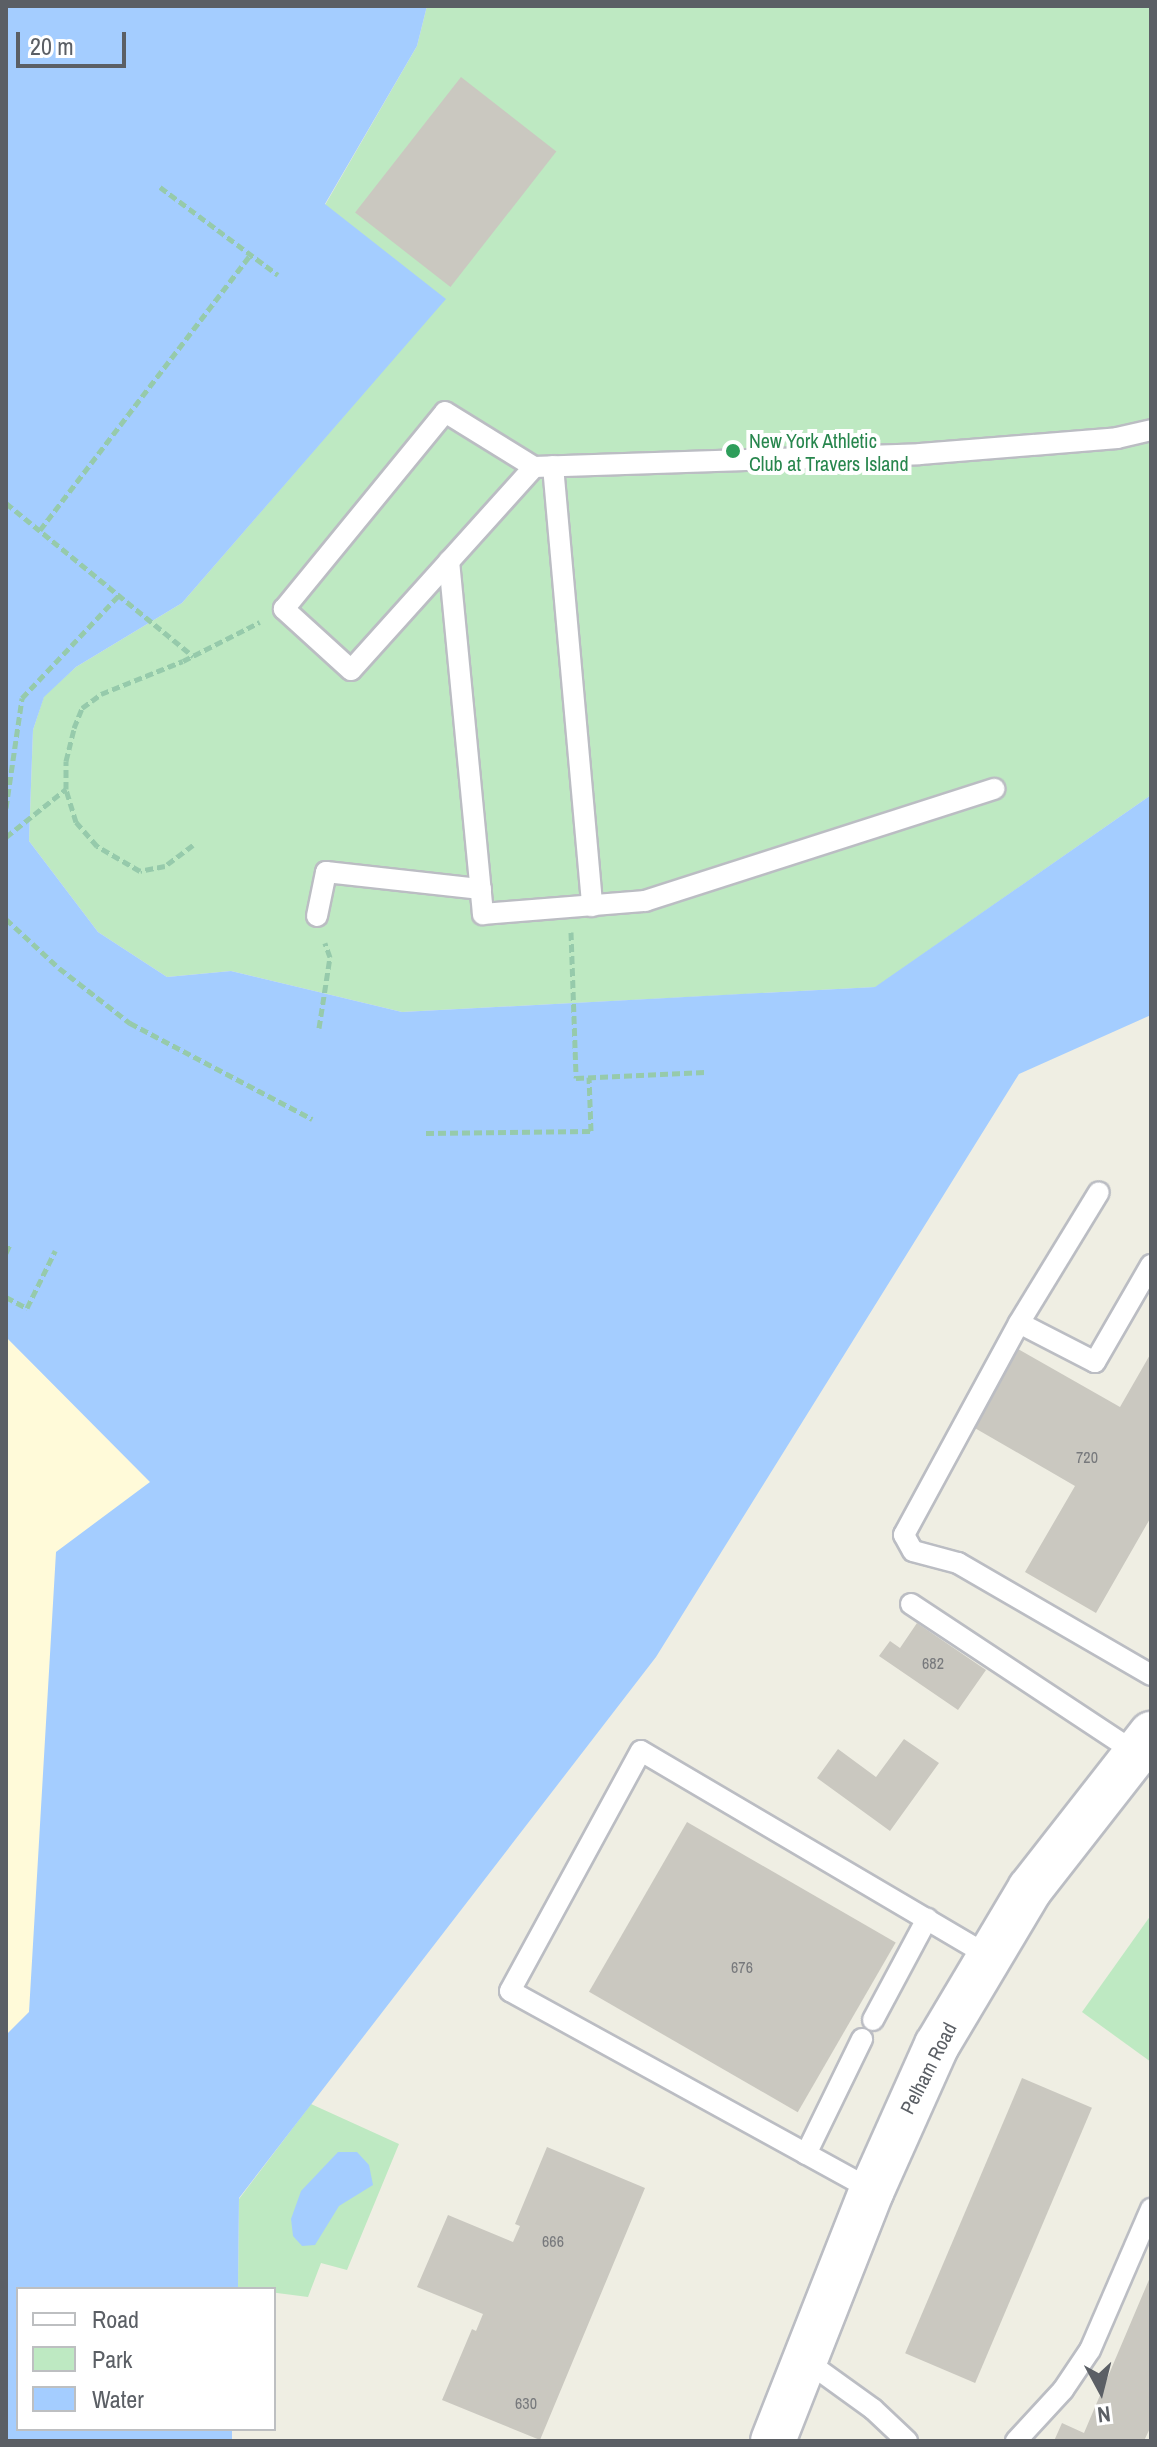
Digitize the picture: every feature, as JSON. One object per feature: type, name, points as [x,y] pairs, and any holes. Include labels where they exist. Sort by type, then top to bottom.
[{"type":"main road","name":"Pelham Road","points":[[773,2441],[872,2190],[937,2045],[987,1955],[1065,1841],[1143,1743]]},
{"type":"lane","points":[[543,466],[449,561],[351,670],[284,609],[445,412],[543,466],[920,454],[1117,438],[1151,430]]},
{"type":"lane","points":[[543,466],[592,906]]},
{"type":"lane","points":[[449,561],[483,914],[645,901],[994,789]]},
{"type":"lane","points":[[317,916],[326,872],[481,889]]},
{"type":"lane","points":[[1099,1192],[1019,1323],[904,1535],[913,1551],[958,1563],[1151,1675]]},
{"type":"lane","points":[[1019,1323],[1095,1362],[1151,1265]]},
{"type":"lane","points":[[911,1604],[1143,1743]]},
{"type":"lane","points":[[872,2190],[510,1991],[641,1751],[987,1955]]},
{"type":"lane","points":[[873,2020],[927,1919]]},
{"type":"lane","points":[[806,2154],[862,2039]]},
{"type":"lane","points":[[1016,2441],[1063,2390],[1090,2350],[1151,2209]]},
{"type":"lane","points":[[805,2360],[873,2409],[907,2441]]},
{"type":"path","points":[[160,187],[278,275]]},
{"type":"path","points":[[40,530],[250,255]]},
{"type":"path","points":[[6,503],[193,656]]},
{"type":"path","points":[[6,808],[22,698],[119,595]]},
{"type":"path","points":[[193,845],[153,871],[122,865],[76,822],[66,789],[66,761],[82,708],[101,694],[193,656],[284,609]]},
{"type":"path","points":[[6,837],[66,789]]},
{"type":"path","points":[[570,908],[576,1078],[705,1072]]},
{"type":"path","points":[[6,919],[130,1023],[312,1119]]},
{"type":"path","points":[[319,1028],[330,957]]},
{"type":"path","points":[[426,1133],[591,1131],[589,1077]]},
{"type":"path","points":[[6,1253],[10,1244]]},
{"type":"path","points":[[6,1297],[27,1308],[55,1251]]},
{"type":"shaded area","points":[[6,1337],[151,1483],[29,2012],[6,2035]]},
{"type":"green space","name":"New York Athletic Club at Travers Island","points":[[427,6],[1151,6],[1151,795],[876,987],[402,1012],[231,971],[167,977],[98,932],[29,841],[33,730],[44,696],[76,667],[182,603],[445,299],[325,205],[417,46]]},
{"type":"green space","points":[[1151,1915],[1151,2062],[1082,2012]]},
{"type":"green space","points":[[311,2104],[399,2144],[347,2270],[321,2263],[308,2297],[276,2293],[276,2287],[238,2287],[239,2199]]},
{"type":"water","points":[[6,6],[427,6],[417,46],[325,204],[446,299],[182,603],[76,667],[44,697],[33,730],[29,841],[98,932],[167,977],[231,971],[402,1012],[875,987],[1151,795],[1151,1015],[1019,1074],[656,1657],[239,2198],[238,2287],[16,2287],[16,2431],[232,2431],[232,2441],[6,2441],[6,2035],[29,2012],[56,1552],[150,1482],[6,1337]]},
{"type":"water","points":[[338,2152],[357,2152],[369,2165],[373,2185],[339,2206],[315,2245],[302,2246],[293,2236],[291,2219],[301,2191]]},
{"type":"building","points":[[461,77],[556,151],[450,287],[355,213]]},
{"type":"building","points":[[1018,1349],[1120,1407],[1151,1353],[1151,1517],[1096,1613],[1025,1572],[1075,1486],[973,1427]]},
{"type":"building","points":[[917,1623],[986,1670],[958,1710],[879,1656],[890,1641],[900,1648]]},
{"type":"building","points":[[904,1739],[939,1763],[890,1831],[817,1778],[838,1749],[876,1777]]},
{"type":"building","points":[[687,1822],[896,1942],[798,2112],[589,1992]]},
{"type":"building","points":[[1022,2078],[1092,2108],[975,2383],[905,2353]]},
{"type":"building","points":[[547,2147],[645,2188],[540,2440],[442,2400],[472,2329],[476,2331],[483,2314],[417,2287],[448,2215],[513,2242],[520,2226],[515,2224]]},
{"type":"building","points":[[1151,2275],[1151,2426],[1144,2441],[1054,2441],[1062,2423],[1084,2433]]},
{"type":"place","name":"New York Athletic Club at Travers Island","points":[[733,451]]}]
